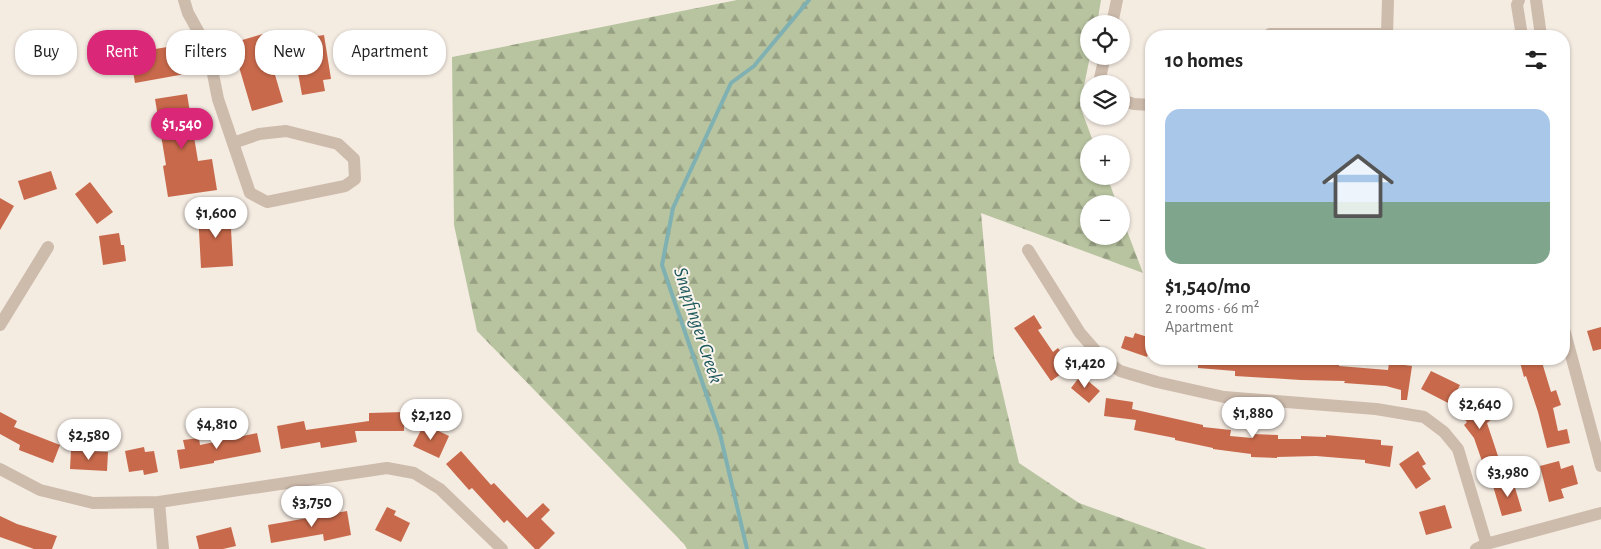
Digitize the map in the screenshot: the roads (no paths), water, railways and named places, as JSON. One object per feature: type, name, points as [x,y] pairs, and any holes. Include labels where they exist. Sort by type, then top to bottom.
[{"type":"street","points":[[184,0],[188,12],[208,49],[218,99],[250,194],[267,202],[344,186],[355,179],[354,159],[338,144],[286,131],[259,134],[233,143]]},
{"type":"street","points":[[1114,15],[1118,0]]},
{"type":"street","points":[[1387,30],[1388,0]]},
{"type":"street","points":[[1519,0],[1517,5],[1521,30]]},
{"type":"street","points":[[1536,0],[1541,30]]},
{"type":"street","points":[[1130,103],[1145,105]]},
{"type":"street","points":[[0,325],[48,247]]},
{"type":"street","points":[[1028,250],[1080,333],[1102,358],[1120,371],[1157,382],[1224,397],[1376,409],[1424,418],[1444,432],[1458,449],[1483,547],[1601,513]]},
{"type":"street","points":[[1570,351],[1601,466]]},
{"type":"street","points":[[0,469],[40,490],[93,503],[159,502],[387,468],[414,473],[440,489],[502,549]]},
{"type":"street","points":[[159,502],[163,549]]},
{"type":"waterway","name":"Snapfinger Creek","points":[[747,549],[720,434],[662,265],[673,208],[731,83],[754,66],[809,0]]}]
